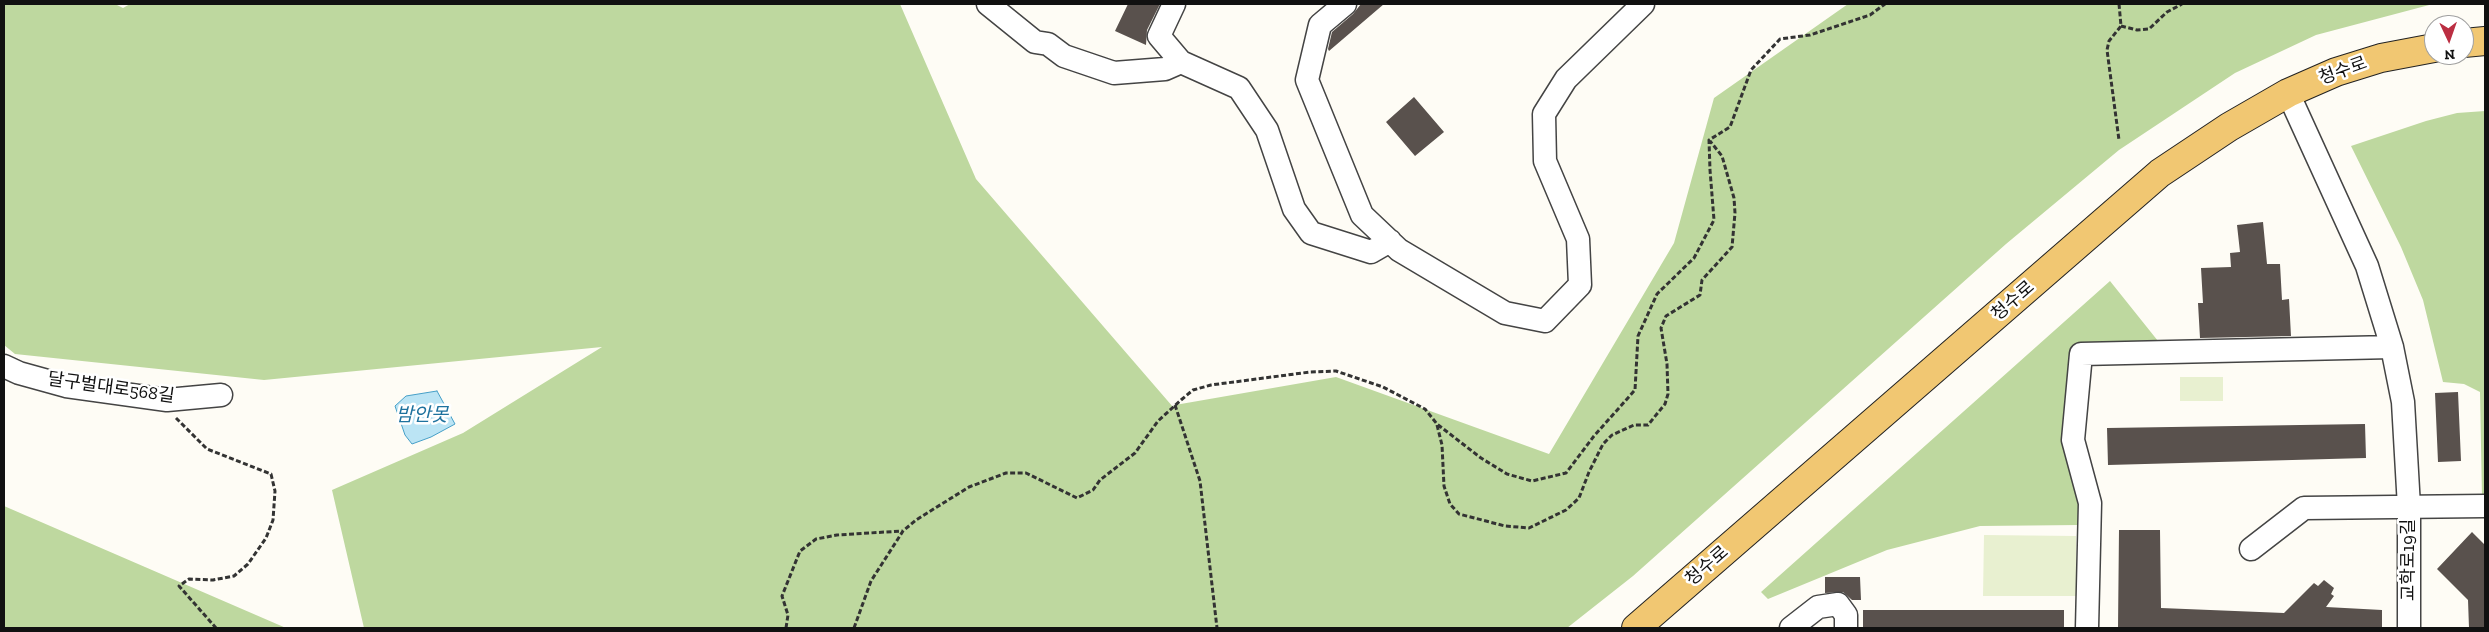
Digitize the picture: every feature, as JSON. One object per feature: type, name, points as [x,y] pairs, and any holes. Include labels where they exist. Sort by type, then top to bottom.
[{"type":"main road","name":"청수로","points":[[1636,628],[2160,173],[2229,127],[2288,93],[2336,72],[2372,60],[2424,50]]},
{"type":"street","points":[[988,4],[1035,42],[1048,44],[1064,56],[1114,73],[1165,69],[1181,62]]},
{"type":"street","points":[[1174,4],[1159,36],[1181,62],[1239,88],[1268,130],[1294,209],[1312,233],[1371,252],[1390,241]]},
{"type":"street","points":[[1345,4],[1320,26],[1307,80],[1362,215],[1399,250],[1505,313],[1545,320],[1580,286],[1578,239],[1546,161],[1544,114],[1566,79],[1643,4]]},
{"type":"street","points":[[2251,549],[2304,508],[2409,507],[2403,402],[2392,348],[2367,266],[2288,93]]},
{"type":"street","points":[[2087,628],[2090,503],[2073,440],[2081,354],[2392,348]]},
{"type":"street","name":"달구벌대로568길","points":[[4,366],[19,373],[66,386],[167,400],[221,395]]},
{"type":"street","name":"교학로19길","points":[[2409,628],[2409,507],[2485,506]]},
{"type":"street","points":[[1791,628],[1818,607],[1838,604],[1846,615],[1846,628]]},
{"type":"path","points":[[1709,140],[1730,127],[1750,70],[1780,39],[1810,35],[1870,15],[1885,4]]},
{"type":"path","points":[[2119,4],[2121,26],[2109,41],[2107,50],[2119,140]]},
{"type":"path","points":[[2121,26],[2137,30],[2149,29],[2166,12],[2182,4]]},
{"type":"path","points":[[854,628],[871,581],[903,532],[916,520],[968,487],[1006,473],[1026,473],[1077,498],[1093,490],[1100,480],[1135,453],[1158,421],[1175,404],[1193,390],[1211,385],[1310,372],[1336,371],[1383,387],[1425,410],[1437,424],[1481,458],[1507,474],[1532,481],[1566,473],[1594,436],[1636,390],[1638,336],[1657,294],[1694,258],[1714,220],[1709,140]]},
{"type":"path","points":[[1437,424],[1442,445],[1444,486],[1450,504],[1459,514],[1505,526],[1529,528],[1566,510],[1579,498],[1588,472],[1603,444],[1612,435],[1634,425],[1648,425],[1665,404],[1668,394],[1667,364],[1661,328],[1666,316],[1700,295],[1702,280],[1732,247],[1735,213],[1734,198],[1722,156],[1709,140]]},
{"type":"path","points":[[150,397],[171,413],[207,450],[271,474],[275,491],[273,520],[266,538],[248,564],[234,576],[213,580],[189,579],[179,586],[216,628]]},
{"type":"path","points":[[1175,404],[1200,481],[1217,628]]},
{"type":"path","points":[[786,628],[788,615],[782,596],[800,551],[816,539],[837,535],[903,532]]},
{"type":"green space","points":[[4,4],[115,4],[123,8],[130,4],[900,4],[976,179],[1173,407],[1175,405],[1336,377],[1549,454],[1674,243],[1714,98],[1848,4],[2433,4],[2316,35],[2235,73],[2119,150],[2006,244],[1633,576],[1567,628],[364,628],[332,490],[463,433],[602,347],[264,380],[15,354],[4,345]]},
{"type":"green space","points":[[2485,111],[2485,498],[2482,498],[2480,392],[2464,384],[2443,382],[2423,300],[2401,247],[2351,146],[2426,121],[2457,113]]},
{"type":"green space","points":[[2110,281],[2162,346],[2072,350],[2066,436],[2068,465],[2080,499],[2079,525],[1980,526],[1887,550],[1768,599],[1761,592]]},
{"type":"green space","points":[[2180,377],[2223,377],[2223,401],[2180,401]]},
{"type":"green space","points":[[4,506],[286,628],[4,628]]},
{"type":"green space","points":[[1984,535],[2076,536],[2076,596],[1983,596]]},
{"type":"water","name":"밤안못","points":[[437,391],[455,424],[431,437],[412,444],[405,435],[395,406],[406,396]]},
{"type":"building","points":[[1128,4],[1160,4],[1147,30],[1146,45],[1115,31]]},
{"type":"building","points":[[1361,4],[1384,4],[1329,51],[1332,32],[1353,14]]},
{"type":"building","points":[[1414,97],[1444,132],[1415,156],[1386,122]]},
{"type":"building","points":[[2263,222],[2267,264],[2280,264],[2282,300],[2289,299],[2291,336],[2200,338],[2198,303],[2203,303],[2201,268],[2231,267],[2230,253],[2240,252],[2237,225]]},
{"type":"building","points":[[2458,392],[2461,461],[2438,462],[2435,393]]},
{"type":"building","points":[[2365,424],[2366,458],[2108,465],[2107,428]]},
{"type":"building","points":[[2119,530],[2160,530],[2161,608],[2284,613],[2314,583],[2318,586],[2324,580],[2334,588],[2331,594],[2334,596],[2326,607],[2382,610],[2382,628],[2118,628]]},
{"type":"building","points":[[2472,532],[2485,545],[2485,628],[2469,628],[2468,600],[2437,569]]},
{"type":"building","points":[[1825,577],[1860,577],[1861,600],[1852,600],[1843,592],[1825,593]]},
{"type":"building","points":[[1863,610],[2064,610],[2064,628],[1863,628]]}]
